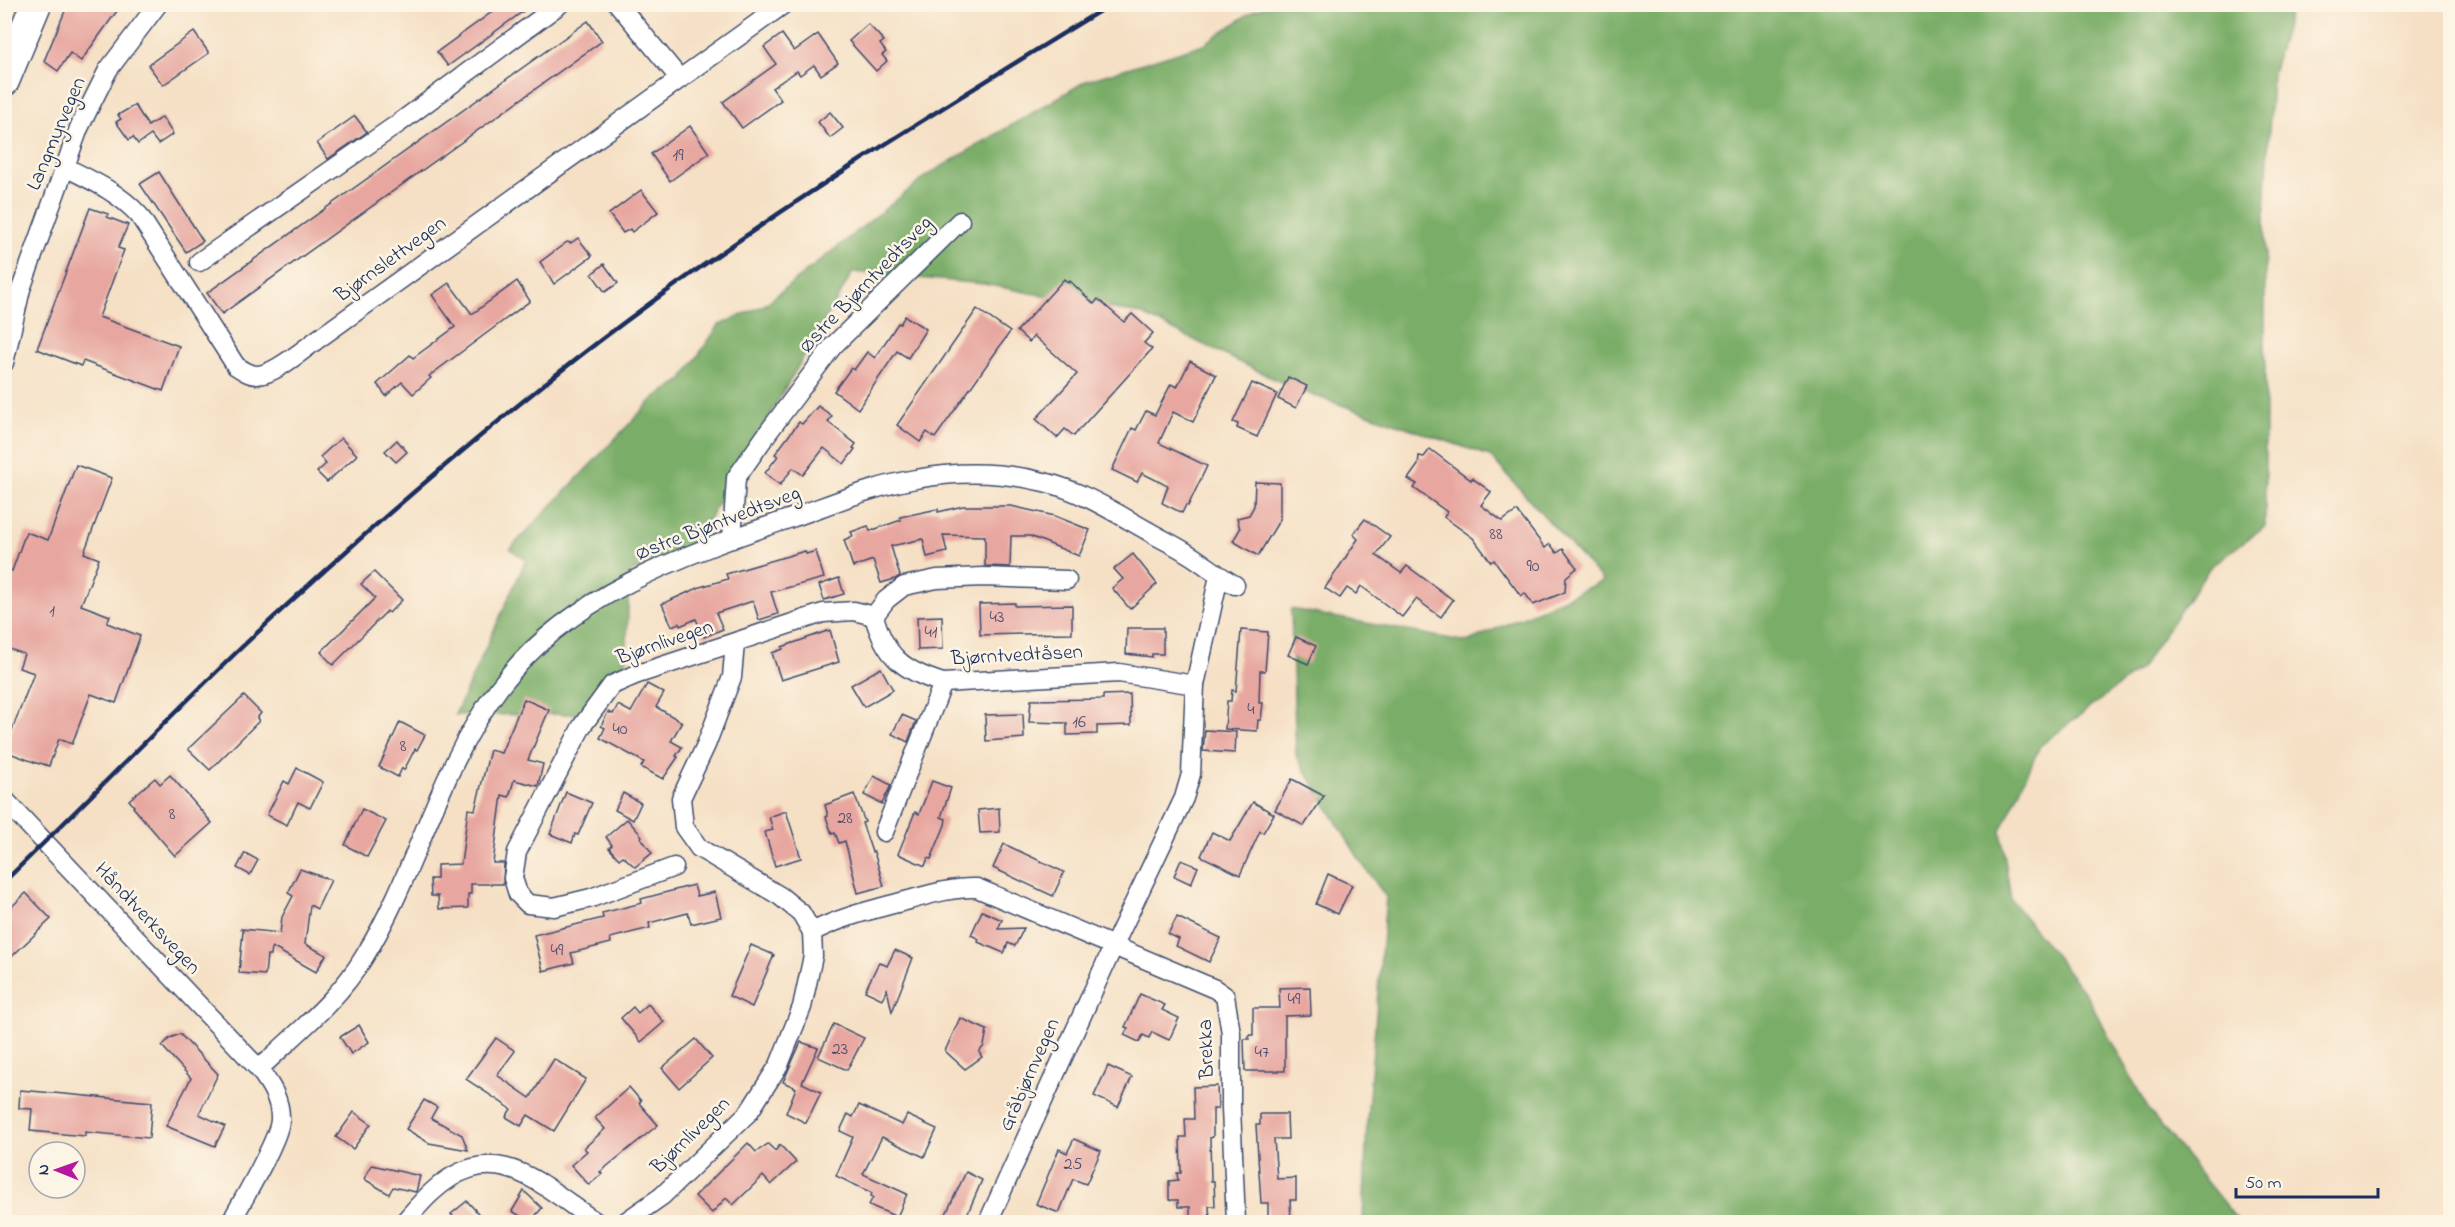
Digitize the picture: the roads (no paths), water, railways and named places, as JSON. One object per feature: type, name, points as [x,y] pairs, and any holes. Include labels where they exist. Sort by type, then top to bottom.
[{"type":"main road","points":[[4,42],[19,4]]},
{"type":"main road","points":[[4,81],[36,4]]},
{"type":"street","name":"Langmyrvegen","points":[[4,363],[21,289],[84,118],[108,70],[158,4]]},
{"type":"street","points":[[199,262],[389,129],[560,4]]},
{"type":"street","points":[[618,4],[680,79]]},
{"type":"street","name":"Bjørnslettvegen","points":[[65,167],[124,199],[139,215],[236,366],[250,374],[260,375],[276,368],[318,339],[784,4]]},
{"type":"street","name":"Østre Bjørntvedtsveg","points":[[732,539],[736,478],[769,431],[833,346],[960,221]]},
{"type":"street","name":"Østre Bjøntvedtsveg","points":[[259,1069],[333,997],[363,960],[402,885],[466,741],[483,711],[514,669],[549,634],[594,602],[655,570],[732,539],[880,487],[917,478],[981,474],[1045,482],[1076,492],[1186,552],[1227,581],[1195,685]]},
{"type":"street","points":[[735,643],[823,613],[854,611],[874,616],[886,600],[904,586],[937,579],[983,577],[1067,580]]},
{"type":"street","name":"Bjørntvedtåsen","points":[[874,616],[880,637],[902,666],[920,676],[943,683],[1119,673],[1195,685]]},
{"type":"street","name":"Bjørnlivegen","points":[[625,1222],[662,1196],[749,1112],[779,1065],[802,1007],[813,956],[812,932],[801,913],[780,896],[699,848],[684,827],[681,798],[706,745],[732,677],[735,643],[634,675],[612,685],[582,726],[532,819],[517,852],[513,878],[518,894],[528,904],[554,907],[591,898],[674,867]]},
{"type":"street","points":[[884,832],[943,683]]},
{"type":"street","points":[[812,932],[849,916],[964,887],[977,888],[1113,947],[1184,798],[1191,774],[1195,685]]},
{"type":"street","name":"Håndtverksvegen","points":[[4,799],[259,1069],[271,1085],[278,1103],[280,1122],[273,1141],[231,1222]]},
{"type":"street","name":"Gråbjørnvegen","points":[[988,1222],[1113,947]]},
{"type":"street","name":"Brekka","points":[[1113,947],[1215,989],[1225,996],[1231,1034],[1231,1108],[1236,1222]]},
{"type":"street","points":[[404,1222],[432,1191],[465,1169],[490,1164],[522,1172],[596,1222]]},
{"type":"railway","points":[[4,882],[277,614],[421,486],[532,394],[601,340],[742,238],[888,142],[1111,4]]}]
